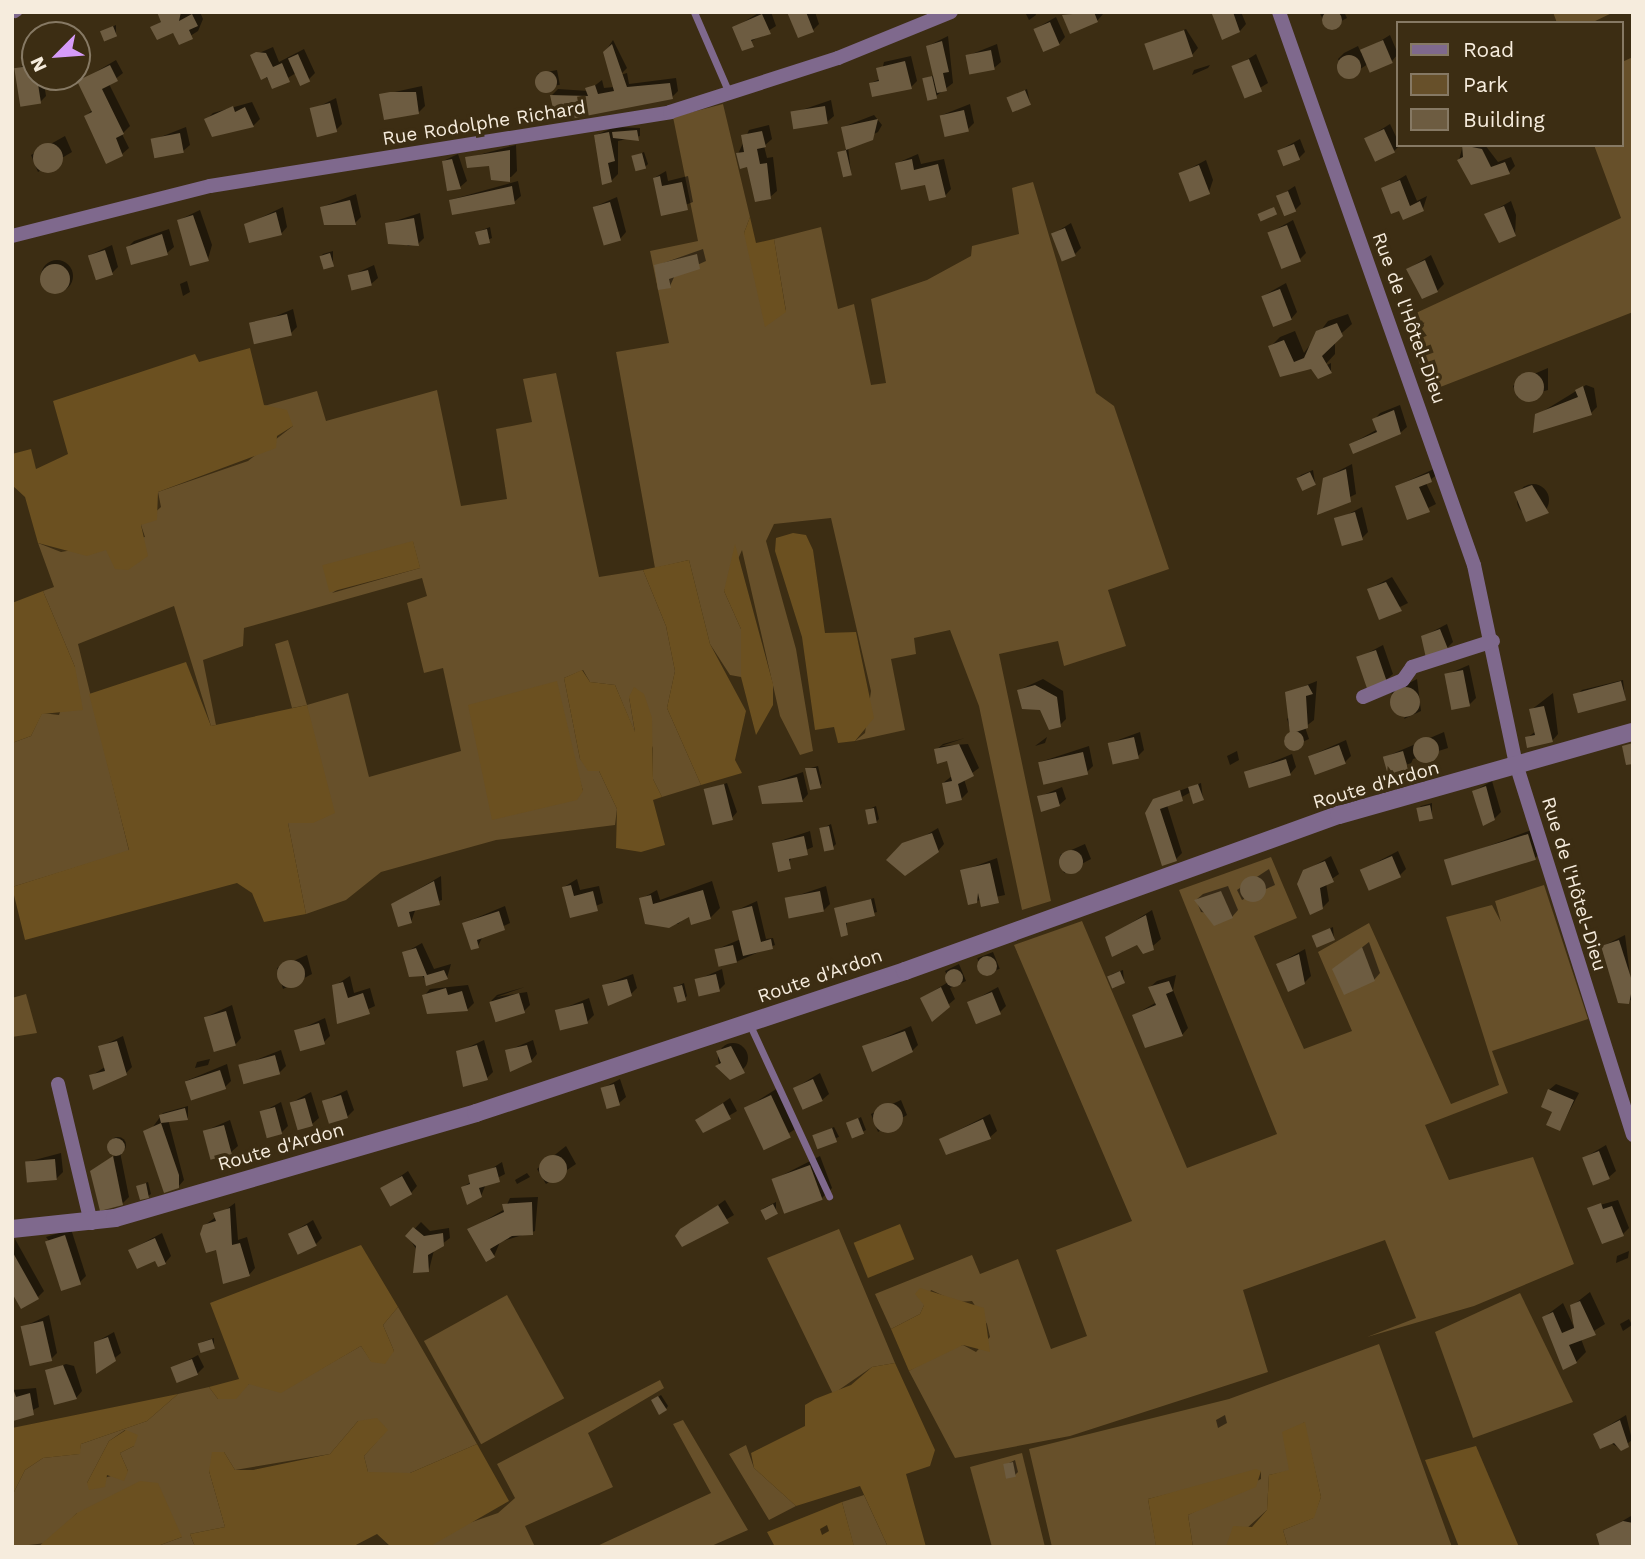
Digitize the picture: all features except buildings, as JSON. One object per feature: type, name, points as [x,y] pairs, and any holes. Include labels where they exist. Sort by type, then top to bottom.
[{"type":"street","name":"Rue Rodolphe Richard","points":[[12,236],[174,193],[670,112],[951,12]]},
{"type":"street","name":"Rue de l'Hôtel-Dieu","points":[[1279,12],[1437,451],[1493,641],[1516,764],[1633,1135]]},
{"type":"street","points":[[1363,697],[1403,680],[1412,667],[1493,641]]},
{"type":"street","name":"Route d'Ardon","points":[[12,1229],[91,1223],[476,1113],[749,1022],[1326,820],[1633,732]]},
{"type":"street","points":[[58,1084],[91,1223]]},
{"type":"lane","points":[[694,12],[729,93]]},
{"type":"lane","points":[[749,1022],[829,1196]]},
{"type":"green space","points":[[1553,12],[1614,12],[1595,21],[1556,21]]},
{"type":"green space","points":[[1633,57],[1633,312],[1430,391],[1403,319],[1621,218],[1595,147],[1624,147],[1624,61]]},
{"type":"green space","points":[[723,104],[750,217],[744,233],[786,311],[774,239],[821,227],[838,309],[854,304],[871,385],[886,383],[871,299],[927,280],[971,256],[972,246],[1019,234],[1012,188],[1033,182],[1096,393],[1114,406],[1169,569],[1108,590],[1126,646],[1064,666],[1058,641],[999,654],[1051,901],[1022,910],[979,706],[950,630],[914,638],[916,654],[891,659],[905,730],[855,741],[865,733],[871,691],[831,518],[774,524],[766,541],[796,649],[813,751],[800,755],[780,716],[742,550],[724,591],[741,629],[741,677],[730,675],[710,644],[689,560],[655,568],[616,352],[669,343],[650,251],[698,241],[673,117]]},
{"type":"green space","points":[[556,373],[599,577],[643,570],[666,626],[675,671],[667,708],[701,785],[662,797],[653,779],[653,748],[629,697],[635,733],[615,685],[590,682],[583,670],[564,678],[580,759],[599,771],[617,809],[615,825],[496,840],[381,872],[346,900],[306,914],[288,823],[313,823],[307,705],[348,693],[369,777],[461,751],[443,668],[424,673],[407,603],[427,596],[422,578],[244,628],[243,646],[203,660],[216,725],[211,726],[174,606],[78,644],[129,851],[12,887],[12,743],[31,736],[42,713],[59,715],[75,667],[43,591],[54,587],[38,543],[61,552],[145,537],[141,525],[161,507],[158,492],[248,461],[293,426],[264,406],[317,391],[326,421],[437,390],[461,506],[507,499],[496,429],[532,422],[523,379]],"holes":[[[413,542],[420,568],[332,593]],[[468,705],[572,754],[583,791]]]},
{"type":"green space","points":[[288,640],[307,705],[292,708],[275,644]]},
{"type":"green space","points":[[1271,857],[1297,918],[1254,936],[1304,1049],[1352,1031],[1318,952],[1369,923],[1451,1104],[1499,1085],[1446,917],[1492,905],[1501,922],[1495,901],[1544,885],[1588,1019],[1492,1051],[1508,1093],[1425,1125],[1449,1180],[1533,1157],[1574,1264],[1474,1306],[1367,1337],[1416,1318],[1385,1240],[1243,1290],[1268,1372],[1070,1436],[955,1458],[909,1371],[944,1350],[963,1345],[976,1352],[990,1337],[987,1324],[972,1301],[957,1302],[931,1290],[920,1314],[891,1329],[875,1294],[972,1255],[980,1274],[1018,1259],[1051,1349],[1087,1336],[1056,1250],[1132,1221],[1014,945],[1082,921],[1187,1168],[1277,1134],[1179,890]]},
{"type":"green space","points":[[26,994],[37,1033],[12,1037],[12,998]]},
{"type":"green space","points":[[839,1229],[895,1363],[872,1367],[833,1394],[767,1258]]},
{"type":"green space","points":[[1520,1293],[1573,1402],[1473,1438],[1435,1332]]},
{"type":"green space","points":[[507,1295],[564,1398],[481,1444],[424,1341]]},
{"type":"green space","points":[[398,1307],[477,1444],[410,1473],[385,1476],[368,1472],[364,1456],[387,1430],[358,1421],[330,1454],[235,1470],[224,1452],[209,1471],[225,1527],[190,1534],[195,1547],[155,1547],[182,1537],[77,1513],[46,1543],[12,1547],[12,1496],[25,1470],[43,1458],[79,1454],[81,1444],[147,1421],[178,1394],[209,1387],[218,1399],[249,1384],[298,1382],[361,1346],[371,1361],[394,1351],[383,1325]],"holes":[[[125,1430],[134,1446],[120,1453],[128,1471],[87,1483],[109,1441]]]},
{"type":"green space","points":[[1379,1344],[1452,1547],[1288,1547],[1283,1530],[1313,1518],[1321,1497],[1304,1422],[1289,1471],[1269,1475],[1267,1510],[1226,1547],[1193,1547],[1188,1515],[1261,1479],[1261,1471],[1148,1499],[1156,1545],[1052,1547],[1029,1449],[1229,1399]]},
{"type":"green space","points":[[660,1380],[664,1388],[588,1433],[613,1487],[525,1526],[535,1547],[429,1547],[449,1530],[498,1513],[515,1498],[497,1464]]},
{"type":"green space","points":[[683,1420],[748,1530],[709,1547],[595,1547],[711,1493],[673,1424]]},
{"type":"green space","points":[[746,1445],[754,1468],[796,1506],[769,1520],[729,1454]]},
{"type":"green space","points":[[1022,1453],[1045,1547],[992,1547],[970,1467]]},
{"type":"green space","points":[[864,1495],[888,1547],[854,1547],[842,1502]]},
{"type":"shaded area","points":[[750,217],[756,243],[774,239],[786,312],[765,327],[744,233]]},
{"type":"shaded area","points":[[250,348],[264,405],[287,410],[293,426],[277,436],[276,448],[158,492],[157,520],[141,525],[148,556],[128,570],[115,569],[106,550],[87,556],[38,543],[25,497],[12,485],[12,454],[31,449],[36,469],[68,454],[53,401],[195,354],[199,362]]},
{"type":"shaded area","points":[[793,533],[806,535],[813,550],[825,633],[856,632],[874,718],[855,741],[838,743],[834,727],[815,730],[802,637],[775,551],[776,538]]},
{"type":"shaded area","points":[[413,541],[420,568],[329,592],[322,565]]},
{"type":"shaded area","points":[[735,544],[773,684],[773,705],[756,735],[741,677],[741,629],[724,591]]},
{"type":"shaded area","points":[[689,560],[710,644],[746,711],[735,760],[742,773],[701,785],[667,708],[675,671],[666,626],[643,570]]},
{"type":"shaded area","points":[[43,591],[75,667],[83,710],[42,714],[31,736],[12,743],[12,603]]},
{"type":"shaded area","points":[[186,662],[211,726],[307,705],[335,813],[313,823],[288,823],[306,914],[264,922],[252,893],[237,883],[25,940],[12,887],[129,850],[89,694]]},
{"type":"shaded area","points":[[582,670],[590,682],[615,685],[635,732],[629,697],[634,687],[644,694],[652,718],[653,779],[662,797],[653,800],[665,845],[641,852],[616,848],[617,809],[599,771],[588,771],[580,759],[564,678]]},
{"type":"shaded area","points":[[557,681],[583,791],[577,800],[492,820],[468,705]]},
{"type":"shaded area","points":[[900,1224],[914,1259],[868,1278],[854,1243]]},
{"type":"shaded area","points":[[361,1245],[398,1307],[383,1325],[394,1351],[385,1364],[371,1362],[361,1346],[281,1393],[249,1384],[236,1399],[218,1399],[209,1387],[239,1379],[210,1303]]},
{"type":"shaded area","points":[[920,1288],[984,1308],[990,1352],[963,1345],[909,1371],[891,1329],[920,1314],[924,1305],[915,1294]]},
{"type":"shaded area","points":[[895,1363],[935,1450],[930,1466],[906,1474],[926,1547],[888,1547],[860,1486],[796,1506],[754,1468],[751,1453],[805,1426],[805,1405],[851,1385],[872,1367]]},
{"type":"shaded area","points":[[178,1394],[147,1421],[81,1444],[80,1454],[43,1458],[25,1470],[12,1496],[12,1428]]},
{"type":"shaded area","points":[[377,1418],[388,1430],[364,1456],[368,1472],[410,1473],[477,1444],[509,1501],[429,1547],[391,1547],[377,1534],[352,1547],[195,1547],[190,1534],[225,1527],[209,1471],[212,1452],[224,1452],[235,1470],[253,1470],[330,1454],[358,1421]]},
{"type":"shaded area","points":[[1305,1422],[1321,1497],[1314,1518],[1283,1530],[1288,1547],[1226,1547],[1233,1526],[1252,1527],[1267,1510],[1269,1475],[1289,1470],[1282,1432]]},
{"type":"shaded area","points":[[126,1430],[138,1435],[134,1446],[120,1453],[128,1471],[124,1481],[107,1475],[105,1487],[89,1490],[87,1483],[109,1441]]},
{"type":"shaded area","points":[[1476,1446],[1519,1547],[1459,1547],[1425,1460]]},
{"type":"shaded area","points":[[1256,1469],[1261,1471],[1256,1487],[1188,1515],[1193,1547],[1156,1547],[1148,1499]]},
{"type":"shaded area","points":[[140,1481],[158,1483],[182,1537],[155,1547],[38,1547],[77,1513]]},
{"type":"shaded area","points":[[842,1502],[854,1546],[873,1547],[775,1547],[767,1532]]}]
